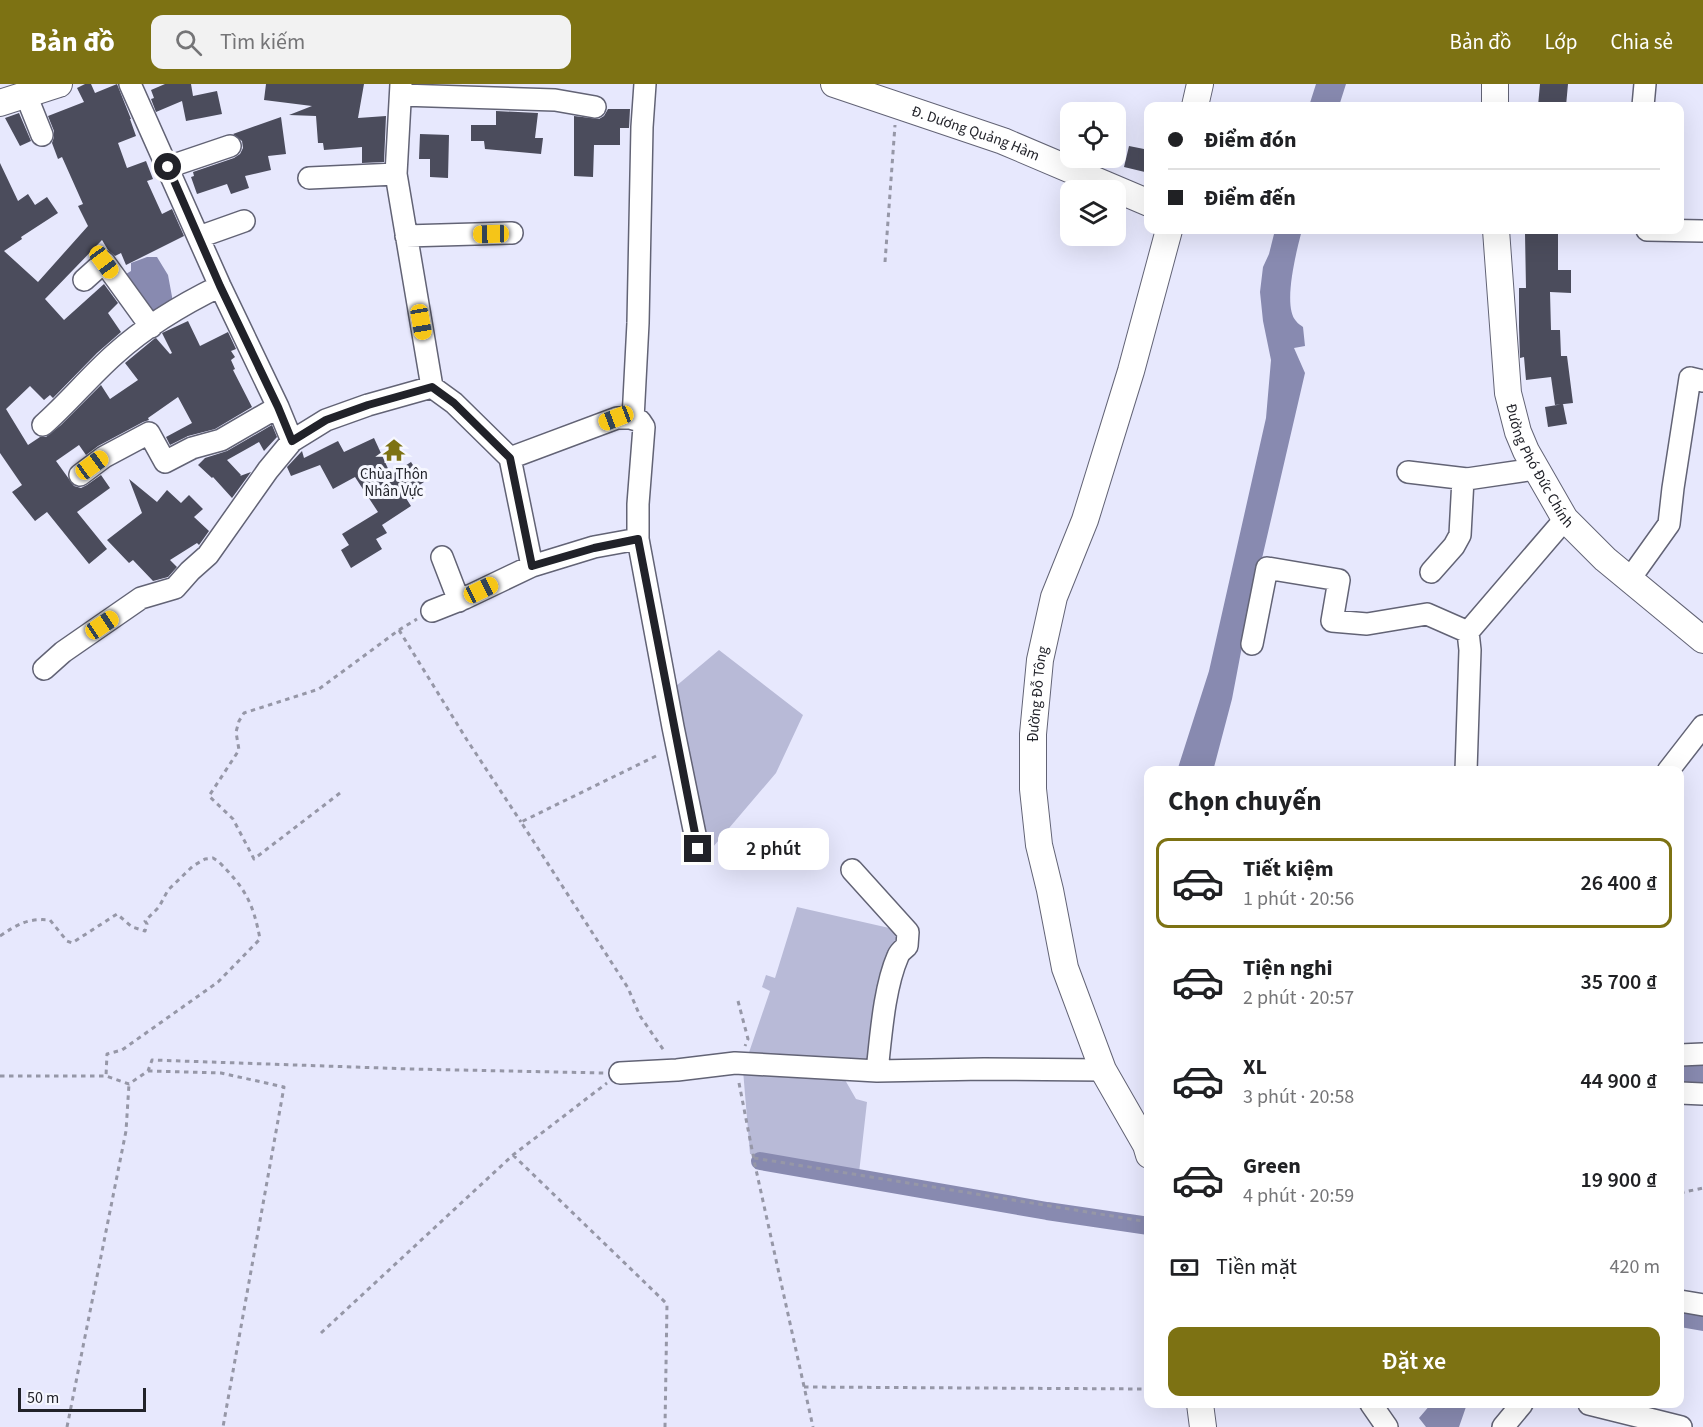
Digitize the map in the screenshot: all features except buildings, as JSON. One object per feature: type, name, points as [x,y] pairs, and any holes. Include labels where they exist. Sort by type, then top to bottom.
[{"type":"main road","points":[[15,94],[59,84]]},
{"type":"main road","name":"Đ. Dương Quảng Hàm","points":[[834,84],[1003,141],[1144,201]]},
{"type":"main road","points":[[1196,102],[1200,84]]},
{"type":"main road","points":[[1495,84],[1495,102]]},
{"type":"main road","name":"Đường Đỗ Tông","points":[[1144,1142],[1103,1070],[1065,968],[1039,844],[1033,789],[1033,734],[1040,660],[1054,597],[1085,520],[1131,371],[1168,234]]},
{"type":"main road","name":"Đường Phó Đức Chính","points":[[1496,234],[1508,393],[1518,432],[1535,469],[1565,519],[1629,580],[1703,640]]},
{"type":"main road","points":[[1201,1408],[1203,1427]]},
{"type":"street","points":[[130,84],[292,441]]},
{"type":"street","points":[[633,419],[645,84]]},
{"type":"street","points":[[1643,102],[1645,84]]},
{"type":"street","points":[[532,566],[510,458],[454,403],[432,387],[396,174],[401,89],[555,100],[595,107]]},
{"type":"street","points":[[15,94],[42,135]]},
{"type":"street","points":[[168,167],[230,146]]},
{"type":"street","points":[[309,178],[396,174]]},
{"type":"street","points":[[199,237],[244,221]]},
{"type":"street","points":[[1684,231],[1703,231]]},
{"type":"street","points":[[406,236],[512,233]]},
{"type":"street","points":[[84,280],[104,262],[150,327]]},
{"type":"street","points":[[43,425],[66,405],[115,354],[187,302],[220,286]]},
{"type":"street","points":[[1629,580],[1669,524],[1672,488],[1690,378],[1703,381]]},
{"type":"street","points":[[44,669],[63,652],[141,598],[175,588],[208,555],[292,441],[326,420],[368,405],[432,387]]},
{"type":"street","points":[[80,475],[104,456],[149,433],[165,462],[192,448],[221,440],[278,407]]},
{"type":"street","points":[[510,458],[616,418],[640,421],[644,427],[638,504],[638,539],[698,849]]},
{"type":"street","points":[[1408,472],[1463,479],[1535,469]]},
{"type":"street","points":[[1442,560],[1460,535],[1463,479]]},
{"type":"street","points":[[1466,766],[1470,650],[1468,632],[1565,519]]},
{"type":"street","points":[[432,611],[532,566],[594,548],[638,539]]},
{"type":"street","points":[[442,556],[459,600]]},
{"type":"street","points":[[1252,644],[1267,568],[1339,580],[1332,621],[1367,624],[1427,614],[1468,632]]},
{"type":"street","points":[[1672,766],[1703,726]]},
{"type":"street","points":[[852,870],[908,932],[914,943],[898,953],[882,1024],[877,1071]]},
{"type":"street","points":[[1684,1055],[1703,1054]]},
{"type":"street","points":[[620,1073],[677,1070],[735,1063],[877,1071],[1103,1070]]},
{"type":"street","points":[[1684,1093],[1703,1094]]},
{"type":"street","points":[[1684,1302],[1703,1305]]},
{"type":"street","points":[[1374,1408],[1387,1427]]},
{"type":"street","points":[[1503,1427],[1518,1408]]},
{"type":"street","points":[[1605,1408],[1681,1427]]},
{"type":"path","points":[[885,262],[897,105]]},
{"type":"path","points":[[340,793],[254,859],[233,819],[209,796],[239,750],[236,732],[244,713],[319,688],[399,630],[466,740],[628,988],[640,1016],[677,1070]]},
{"type":"path","points":[[521,822],[656,756]]},
{"type":"path","points":[[0,936],[21,923],[34,919],[50,920],[67,941],[72,943],[117,914],[132,927],[145,931],[147,924],[145,921],[159,907],[168,890],[193,866],[205,859],[213,858],[218,861],[250,900],[256,915],[260,939],[218,982],[122,1050],[107,1054],[106,1076]]},
{"type":"path","points":[[738,1001],[747,1039],[743,1054],[735,1063],[813,1427]]},
{"type":"path","points":[[129,1084],[148,1071],[152,1060],[411,1069],[620,1073]]},
{"type":"path","points":[[148,1071],[221,1073],[284,1087],[223,1427]]},
{"type":"path","points":[[321,1333],[513,1155],[620,1073]]},
{"type":"path","points":[[0,1076],[106,1076],[129,1084]]},
{"type":"path","points":[[67,1427],[126,1131],[129,1084]]},
{"type":"path","points":[[513,1155],[667,1304],[664,1427]]},
{"type":"path","points":[[754,1158],[1144,1221]]},
{"type":"path","points":[[1684,1192],[1703,1188]]},
{"type":"path","points":[[804,1387],[1144,1389]]},
{"type":"shaded area","points":[[1316,84],[1346,84],[1340,102],[1310,102]]},
{"type":"shaded area","points":[[1274,234],[1301,234],[1292,277],[1290,303],[1292,314],[1303,327],[1305,346],[1294,348],[1305,373],[1244,636],[1232,699],[1214,766],[1179,766],[1209,671],[1266,418],[1271,360],[1260,292],[1263,267]]},
{"type":"shaded area","points":[[147,257],[157,257],[168,275],[173,302],[154,314],[126,274],[131,271],[131,263]]},
{"type":"shaded area","points":[[719,650],[803,715],[776,773],[707,854],[663,697]]},
{"type":"shaded area","points":[[797,907],[898,930],[869,1063],[833,1059],[856,1099],[867,1102],[859,1173],[750,1154],[743,1070],[770,991],[762,987],[766,975],[775,978]]},
{"type":"shaded area","points":[[1703,1059],[1703,1095],[1684,1096],[1684,1060]]},
{"type":"shaded area","points":[[1428,1408],[1466,1408],[1459,1427],[1426,1427],[1419,1418]]},
{"type":"waterway","points":[[760,1161],[1047,1211],[1144,1225]]},
{"type":"waterway","points":[[1684,1319],[1703,1322]]},
{"type":"place","name":"Chùa Thôn Nhân Vực","points":[[394,450]]},
{"type":"route","points":[[168,167],[292,441],[326,420],[368,405],[432,387],[454,403],[510,458],[532,566],[594,548],[638,539],[698,849]]}]
